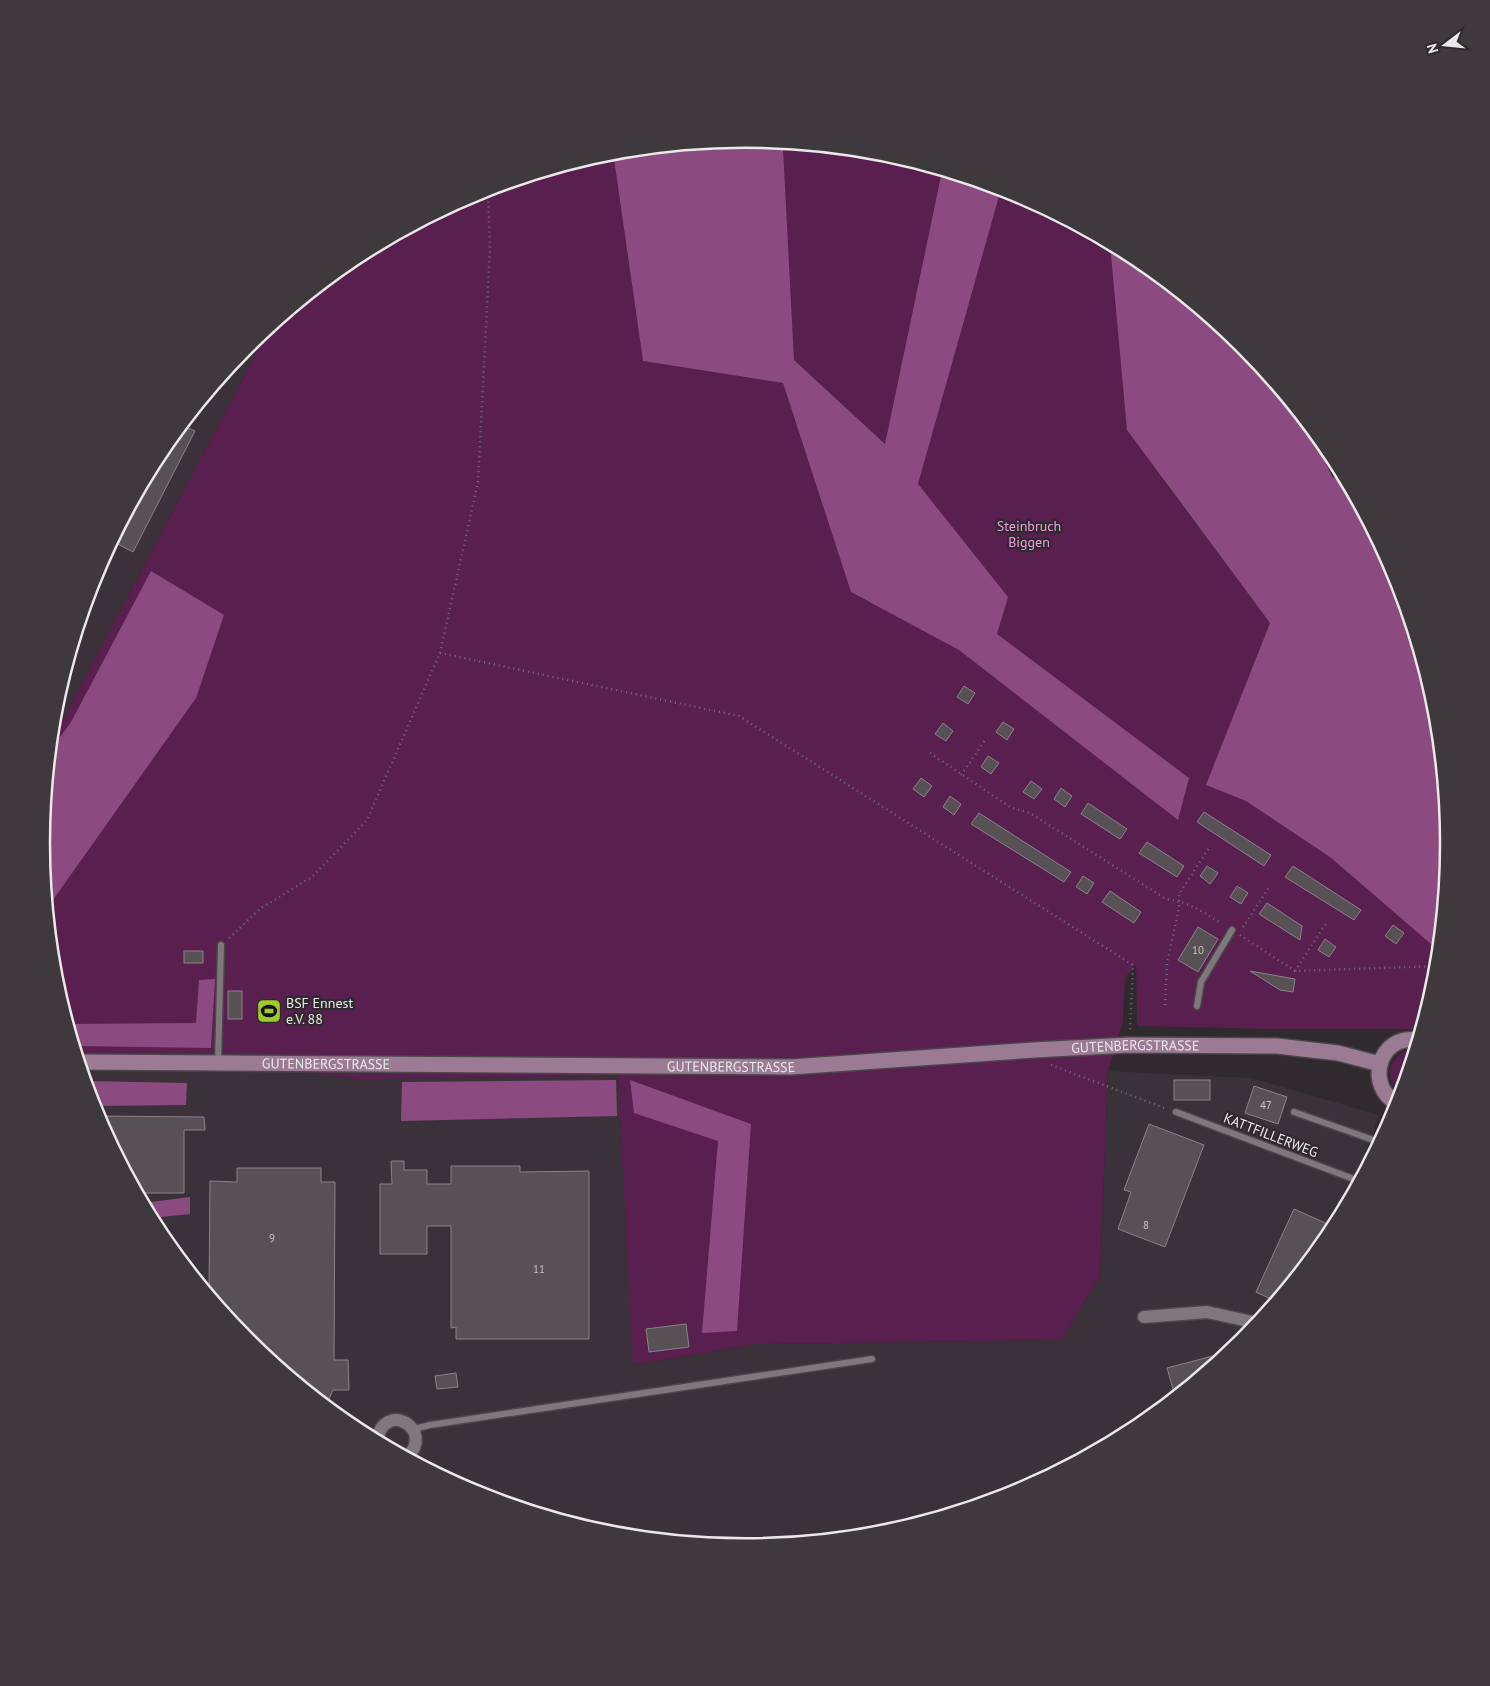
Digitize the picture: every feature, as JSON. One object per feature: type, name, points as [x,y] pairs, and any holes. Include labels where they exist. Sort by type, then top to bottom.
[{"type":"main road","points":[[1391,1100],[1384,1093],[1380,1084],[1378,1074],[1380,1064],[1392,1046],[1402,1041],[1411,1040]]},
{"type":"main road","name":"GUTENBERGSTRASSE","points":[[86,1062],[791,1067],[1129,1045],[1277,1046],[1338,1053],[1380,1064]]},
{"type":"street","points":[[1144,1317],[1207,1312],[1248,1321]]},
{"type":"street","points":[[379,1434],[381,1428],[391,1421],[404,1421],[414,1430],[415,1446],[410,1452]]},
{"type":"lane","points":[[1197,1006],[1201,982],[1232,930]]},
{"type":"lane","points":[[218,1062],[221,945]]},
{"type":"lane","name":"KATTFILLERWEG","points":[[1176,1112],[1353,1179]]},
{"type":"lane","points":[[1294,1112],[1373,1140]]},
{"type":"lane","points":[[414,1430],[430,1425],[872,1359]]},
{"type":"path","points":[[221,945],[260,908],[312,877],[367,820],[440,653],[478,482],[490,249],[488,198]]},
{"type":"path","points":[[440,653],[739,716],[1133,966],[1129,1045]]},
{"type":"path","points":[[961,774],[986,739]]},
{"type":"path","points":[[930,753],[1010,807],[1030,813],[1166,899],[1179,900],[1196,907],[1232,930]]},
{"type":"path","points":[[1165,1005],[1167,963],[1179,908],[1179,894],[1209,848]]},
{"type":"path","points":[[1270,886],[1238,934],[1295,971],[1429,966]]},
{"type":"path","points":[[1295,971],[1326,922]]},
{"type":"path","points":[[1034,1050],[1045,1062],[1176,1112]]},
{"type":"shaded area","points":[[700,149],[783,149],[794,360],[885,444],[941,177],[999,196],[918,484],[1008,597],[997,634],[1189,778],[1178,820],[959,650],[851,592],[783,383],[643,361],[614,160]]},
{"type":"shaded area","points":[[1111,253],[1168,292],[1203,320],[1268,385],[1321,454],[1333,478],[1335,476],[1347,496],[1368,536],[1387,577],[1403,620],[1427,707],[1439,798],[1440,843],[1439,888],[1432,945],[1330,857],[1246,801],[1206,785],[1270,623],[1127,430]]},
{"type":"shaded area","points":[[259,347],[259,348],[61,722],[74,663],[87,620],[103,577],[143,495],[167,457],[194,420],[222,385]]},
{"type":"shaded area","points":[[151,571],[224,615],[196,698],[52,901],[50,843],[51,798],[58,740],[71,722]]},
{"type":"shaded area","points":[[215,979],[211,1048],[81,1046],[74,1024],[196,1023],[199,980]]},
{"type":"shaded area","points":[[84,1057],[218,1062],[358,1079],[618,1076],[634,1365],[756,1344],[1061,1340],[1100,1276],[1108,1071],[1251,1078],[1379,1115],[1363,1159],[1347,1191],[1323,1229],[1268,1301],[1203,1366],[1131,1421],[1092,1445],[1011,1485],[925,1514],[881,1525],[790,1537],[700,1537],[609,1525],[522,1501],[479,1485],[397,1445],[359,1421],[322,1394],[287,1366],[222,1301],[167,1229],[143,1190],[122,1150],[103,1109]]},
{"type":"shaded area","points":[[616,1080],[617,1116],[401,1121],[402,1082]]},
{"type":"shaded area","points":[[630,1080],[751,1124],[737,1331],[702,1333],[718,1141],[634,1113]]},
{"type":"shaded area","points":[[93,1081],[187,1083],[186,1105],[102,1106]]},
{"type":"shaded area","points":[[190,1197],[190,1214],[160,1217],[150,1202]]},
{"type":"green space","points":[[783,149],[881,161],[941,177],[885,444],[794,360]]},
{"type":"green space","name":"Steinbruch Biggen","points":[[614,160],[643,361],[783,383],[851,592],[871,603],[945,178],[1011,201],[1092,241],[1137,270],[1164,481],[1270,623],[1257,656],[1426,704],[1439,798],[1439,888],[1427,979],[1414,1029],[1270,1029],[1137,1026],[1136,964],[1125,978],[1123,1021],[1108,1071],[1100,1276],[1061,1340],[756,1344],[633,1365],[618,1076],[358,1079],[218,1062],[84,1057],[63,979],[51,888],[51,798],[61,722],[259,348],[287,320],[322,292],[359,265],[398,241],[479,201],[565,172]]},
{"type":"green space","points":[[1407,1050],[1395,1087],[1391,1080],[1391,1066],[1400,1054]]},
{"type":"building","points":[[188,428],[195,431],[133,552],[118,544],[143,495]]},
{"type":"building","points":[[964,686],[975,693],[968,704],[957,697]]},
{"type":"building","points":[[1003,722],[1014,729],[1007,740],[996,732]]},
{"type":"building","points":[[943,723],[953,731],[946,741],[935,734]]},
{"type":"building","points":[[988,756],[999,763],[991,774],[981,767]]},
{"type":"building","points":[[921,778],[932,786],[924,797],[913,789]]},
{"type":"building","points":[[1031,781],[1042,789],[1034,799],[1023,792]]},
{"type":"building","points":[[1061,788],[1072,796],[1065,807],[1054,799]]},
{"type":"building","points":[[950,796],[961,804],[954,815],[943,807]]},
{"type":"building","points":[[1088,803],[1127,829],[1120,839],[1081,814]]},
{"type":"building","points":[[1204,812],[1271,855],[1264,866],[1197,822]]},
{"type":"building","points":[[979,813],[1071,872],[1064,882],[971,824]]},
{"type":"building","points":[[1147,842],[1184,866],[1177,877],[1139,853]]},
{"type":"building","points":[[1207,866],[1218,873],[1210,884],[1200,876]]},
{"type":"building","points":[[1293,866],[1361,910],[1354,920],[1285,877]]},
{"type":"building","points":[[1083,876],[1094,883],[1087,894],[1076,887]]},
{"type":"building","points":[[1237,886],[1248,893],[1241,904],[1230,897]]},
{"type":"building","points":[[1110,891],[1141,912],[1134,923],[1102,902]]},
{"type":"building","points":[[1267,903],[1302,926],[1300,940],[1259,914]]},
{"type":"building","points":[[1393,925],[1404,933],[1396,944],[1385,936]]},
{"type":"building","points":[[1198,927],[1218,939],[1198,972],[1178,960]]},
{"type":"building","points":[[1325,939],[1336,947],[1329,957],[1318,950]]},
{"type":"building","points":[[184,951],[203,951],[203,963],[184,963]]},
{"type":"building","points":[[1250,971],[1295,979],[1293,992],[1280,990]]},
{"type":"building","points":[[228,991],[242,991],[242,1019],[228,1019]]},
{"type":"building","points":[[1174,1080],[1210,1080],[1210,1100],[1174,1100]]},
{"type":"building","points":[[1254,1086],[1287,1097],[1278,1124],[1245,1113]]},
{"type":"building","points":[[106,1116],[204,1117],[205,1130],[184,1130],[184,1193],[145,1193]]},
{"type":"building","points":[[1149,1124],[1204,1145],[1165,1247],[1118,1229],[1131,1192],[1124,1190]]},
{"type":"building","points":[[391,1161],[404,1161],[404,1170],[427,1170],[427,1184],[451,1184],[451,1166],[520,1166],[520,1172],[589,1171],[589,1339],[456,1339],[456,1327],[451,1328],[451,1226],[427,1226],[427,1254],[380,1254],[380,1184],[392,1184]]},
{"type":"building","points":[[237,1168],[321,1168],[321,1182],[335,1182],[334,1360],[348,1360],[349,1390],[333,1390],[329,1399],[322,1394],[287,1366],[222,1301],[209,1285],[210,1181],[237,1182]]},
{"type":"building","points":[[1294,1209],[1326,1224],[1270,1299],[1256,1292]]},
{"type":"building","points":[[686,1324],[689,1347],[649,1352],[646,1329]]},
{"type":"building","points":[[1214,1356],[1173,1390],[1167,1368]]},
{"type":"building","points":[[456,1373],[458,1387],[437,1389],[435,1376]]},
{"type":"place","name":"BSF Ennest e.V. 88","points":[[269,1011]]}]
